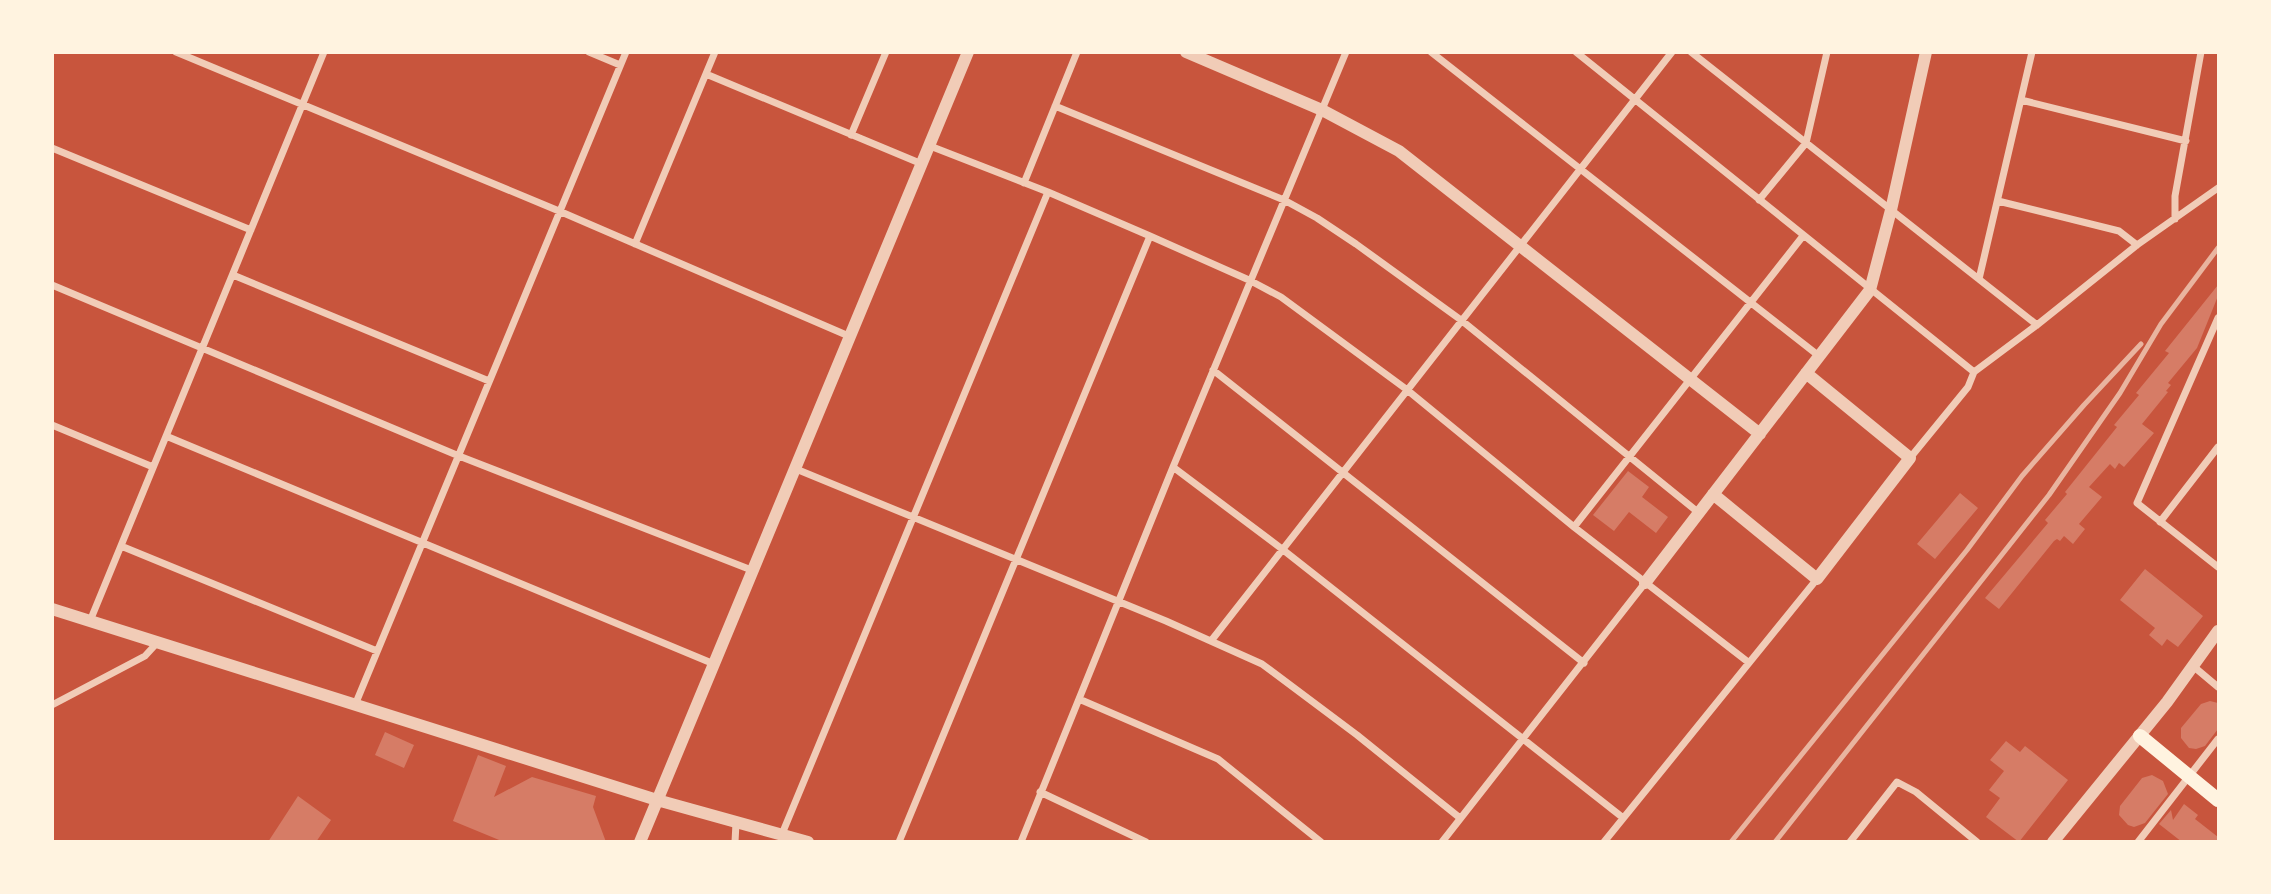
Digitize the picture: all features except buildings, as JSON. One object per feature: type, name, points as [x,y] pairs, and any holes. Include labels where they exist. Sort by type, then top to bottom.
[{"type":"main road","points":[[2140,736],[2218,800]]},
{"type":"street","points":[[176,52],[559,211],[851,337]]},
{"type":"street","points":[[90,621],[324,52]]},
{"type":"street","points":[[589,52],[620,65]]},
{"type":"street","points":[[355,706],[626,52]]},
{"type":"street","points":[[635,244],[715,52]]},
{"type":"street","points":[[851,135],[886,52]]},
{"type":"street","points":[[640,842],[968,52]]},
{"type":"street","points":[[1024,183],[1077,52]]},
{"type":"street","points":[[1186,52],[1322,110],[1399,151],[1760,433]]},
{"type":"street","points":[[1021,842],[1172,467],[1346,52]]},
{"type":"street","points":[[1431,52],[1819,356]]},
{"type":"street","points":[[1576,52],[1974,372]]},
{"type":"street","points":[[1211,641],[1406,388],[1672,52]]},
{"type":"street","points":[[1691,52],[2037,326]]},
{"type":"street","points":[[1759,200],[1805,143],[1827,52]]},
{"type":"street","points":[[1442,842],[1584,663],[1870,290],[1891,210],[1926,52]]},
{"type":"street","points":[[1979,279],[2032,52]]},
{"type":"street","points":[[2175,219],[2175,196],[2201,52]]},
{"type":"street","points":[[706,74],[922,164]]},
{"type":"street","points":[[2021,100],[2186,141]]},
{"type":"street","points":[[1055,106],[1284,200],[1317,218],[1461,320],[1699,513]]},
{"type":"street","points":[[930,146],[1048,192],[1250,280],[1281,297],[1406,388],[1574,527],[1748,662]]},
{"type":"street","points":[[52,148],[251,230]]},
{"type":"street","points":[[1604,842],[1817,579],[1968,387],[1974,372],[2037,326],[2137,245],[2218,188]]},
{"type":"street","points":[[782,834],[1048,192]]},
{"type":"street","points":[[1998,201],[2119,231],[2137,245]]},
{"type":"street","points":[[899,842],[1150,236]]},
{"type":"street","points":[[1574,527],[1802,236]]},
{"type":"street","points":[[233,275],[489,381]]},
{"type":"street","points":[[52,285],[459,456],[754,571]]},
{"type":"street","points":[[2218,318],[2137,503],[2218,567]]},
{"type":"street","points":[[1213,370],[1584,663]]},
{"type":"street","points":[[1806,373],[1910,458]]},
{"type":"street","points":[[52,425],[153,467]]},
{"type":"street","points":[[166,436],[715,664]]},
{"type":"street","points":[[2160,522],[2218,447]]},
{"type":"street","points":[[1172,467],[1282,549],[1622,817]]},
{"type":"street","points":[[796,469],[1262,664],[1460,818]]},
{"type":"street","points":[[1713,494],[1817,579]]},
{"type":"street","points":[[121,546],[377,651]]},
{"type":"street","points":[[52,610],[657,800],[808,842]]},
{"type":"street","points":[[2053,842],[2140,736],[2218,631]]},
{"type":"street","points":[[52,705],[145,656],[156,644]]},
{"type":"street","points":[[2193,666],[2218,687]]},
{"type":"street","points":[[1079,699],[1218,759],[1321,842]]},
{"type":"street","points":[[2138,842],[2218,739]]},
{"type":"street","points":[[1850,842],[1897,782],[1916,792],[1977,842]]},
{"type":"street","points":[[1040,792],[1146,842]]},
{"type":"street","points":[[735,842],[736,823]]},
{"type":"railway","points":[[1775,842],[2049,495],[2120,393],[2161,324],[2218,248]]},
{"type":"railway","points":[[1731,842],[1967,550],[2022,476],[2141,344]]}]
